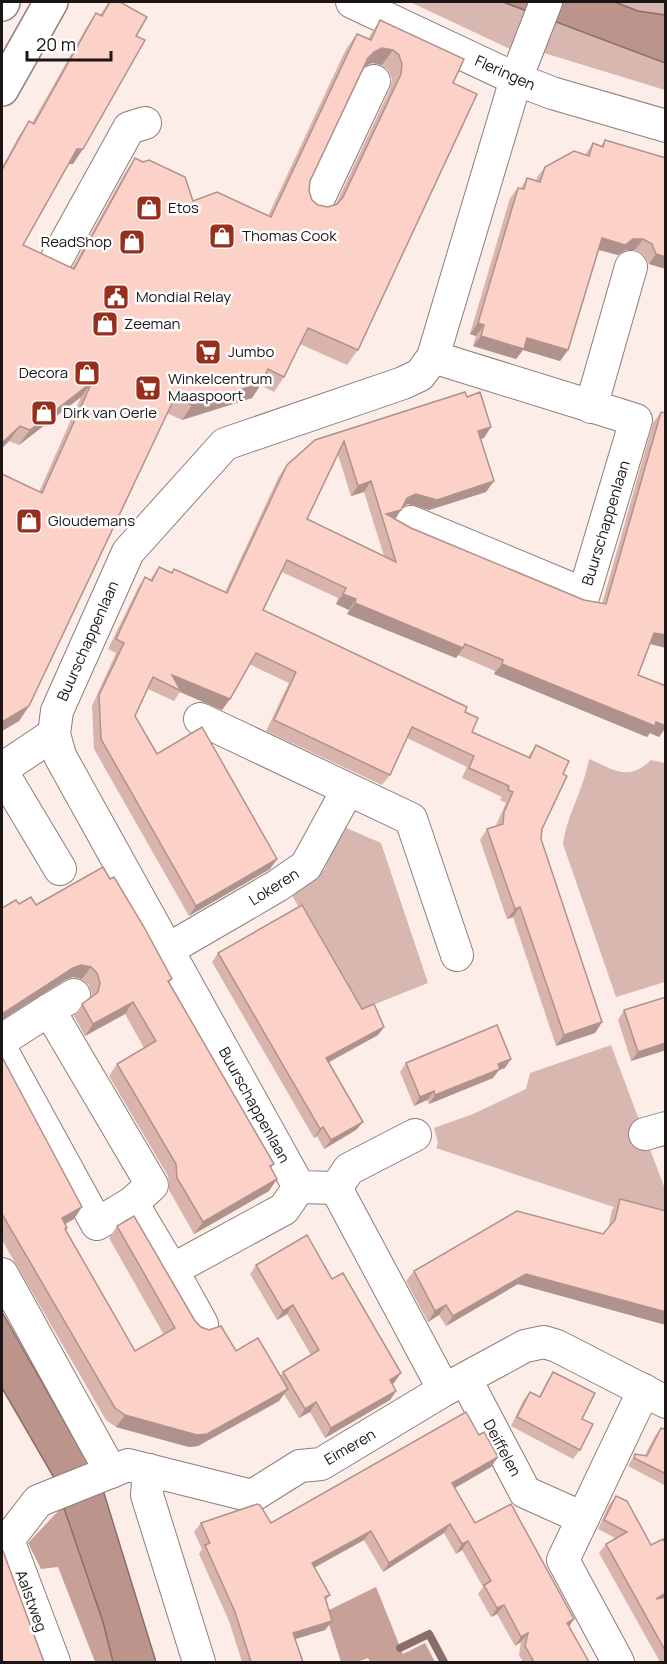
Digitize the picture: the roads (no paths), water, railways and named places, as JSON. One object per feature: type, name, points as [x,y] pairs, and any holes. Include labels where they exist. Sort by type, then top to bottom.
[{"type":"main road","points":[[2,89],[51,2]]},
{"type":"street","name":"Fleringen","points":[[352,2],[516,79],[552,93],[666,126]]},
{"type":"street","name":"Buurschappenlaan","points":[[299,1187],[60,756],[54,734],[57,711],[128,552],[225,444],[404,383],[420,375],[433,357],[516,79],[541,15]]},
{"type":"street","points":[[316,204],[374,81]]},
{"type":"street","points":[[56,260],[129,128],[145,123]]},
{"type":"street","points":[[591,406],[631,267]]},
{"type":"street","name":"Buurschappenlaan","points":[[411,522],[584,594],[636,420],[433,357]]},
{"type":"street","points":[[200,719],[347,791],[411,819],[458,955]]},
{"type":"street","points":[[54,734],[2,770],[60,869]]},
{"type":"street","name":"Lokeren","points":[[167,950],[277,886],[306,866],[347,791]]},
{"type":"street","points":[[2,1040],[62,1002],[152,1185],[132,1203],[97,1224],[2,1051]]},
{"type":"street","points":[[336,1188],[349,1168],[415,1135]]},
{"type":"street","points":[[172,1270],[284,1209],[299,1187],[336,1188]]},
{"type":"street","points":[[336,1188],[455,1385],[525,1346],[544,1342],[655,1396],[583,1518],[563,1560],[618,1662]]},
{"type":"street","points":[[132,1203],[202,1324]]},
{"type":"street","points":[[2,1275],[111,1472]]},
{"type":"street","name":"Eimeren","points":[[5,1541],[38,1501],[128,1465],[252,1496],[300,1466],[321,1464],[455,1385]]},
{"type":"street","name":"Deiffelen","points":[[455,1385],[525,1492],[583,1518]]},
{"type":"street","points":[[149,1470],[147,1495],[199,1662]]},
{"type":"street","name":"Aalstweg","points":[[5,1541],[54,1662]]},
{"type":"waterway","points":[[400,1648],[429,1634],[444,1662]]},
{"type":"place","name":"Etos","points":[[149,208]]},
{"type":"place","name":"Thomas Cook","points":[[222,236]]},
{"type":"place","name":"ReadShop","points":[[132,242]]},
{"type":"place","name":"Mondial Relay","points":[[116,297]]},
{"type":"place","name":"Zeeman","points":[[105,324]]},
{"type":"place","name":"Jumbo","points":[[208,352]]},
{"type":"place","name":"Decora","points":[[87,373]]},
{"type":"place","name":"Winkelcentrum Maaspoort","points":[[148,388]]},
{"type":"place","name":"Dirk van Oerle","points":[[44,413]]},
{"type":"place","name":"Gloudemans","points":[[29,521]]}]
